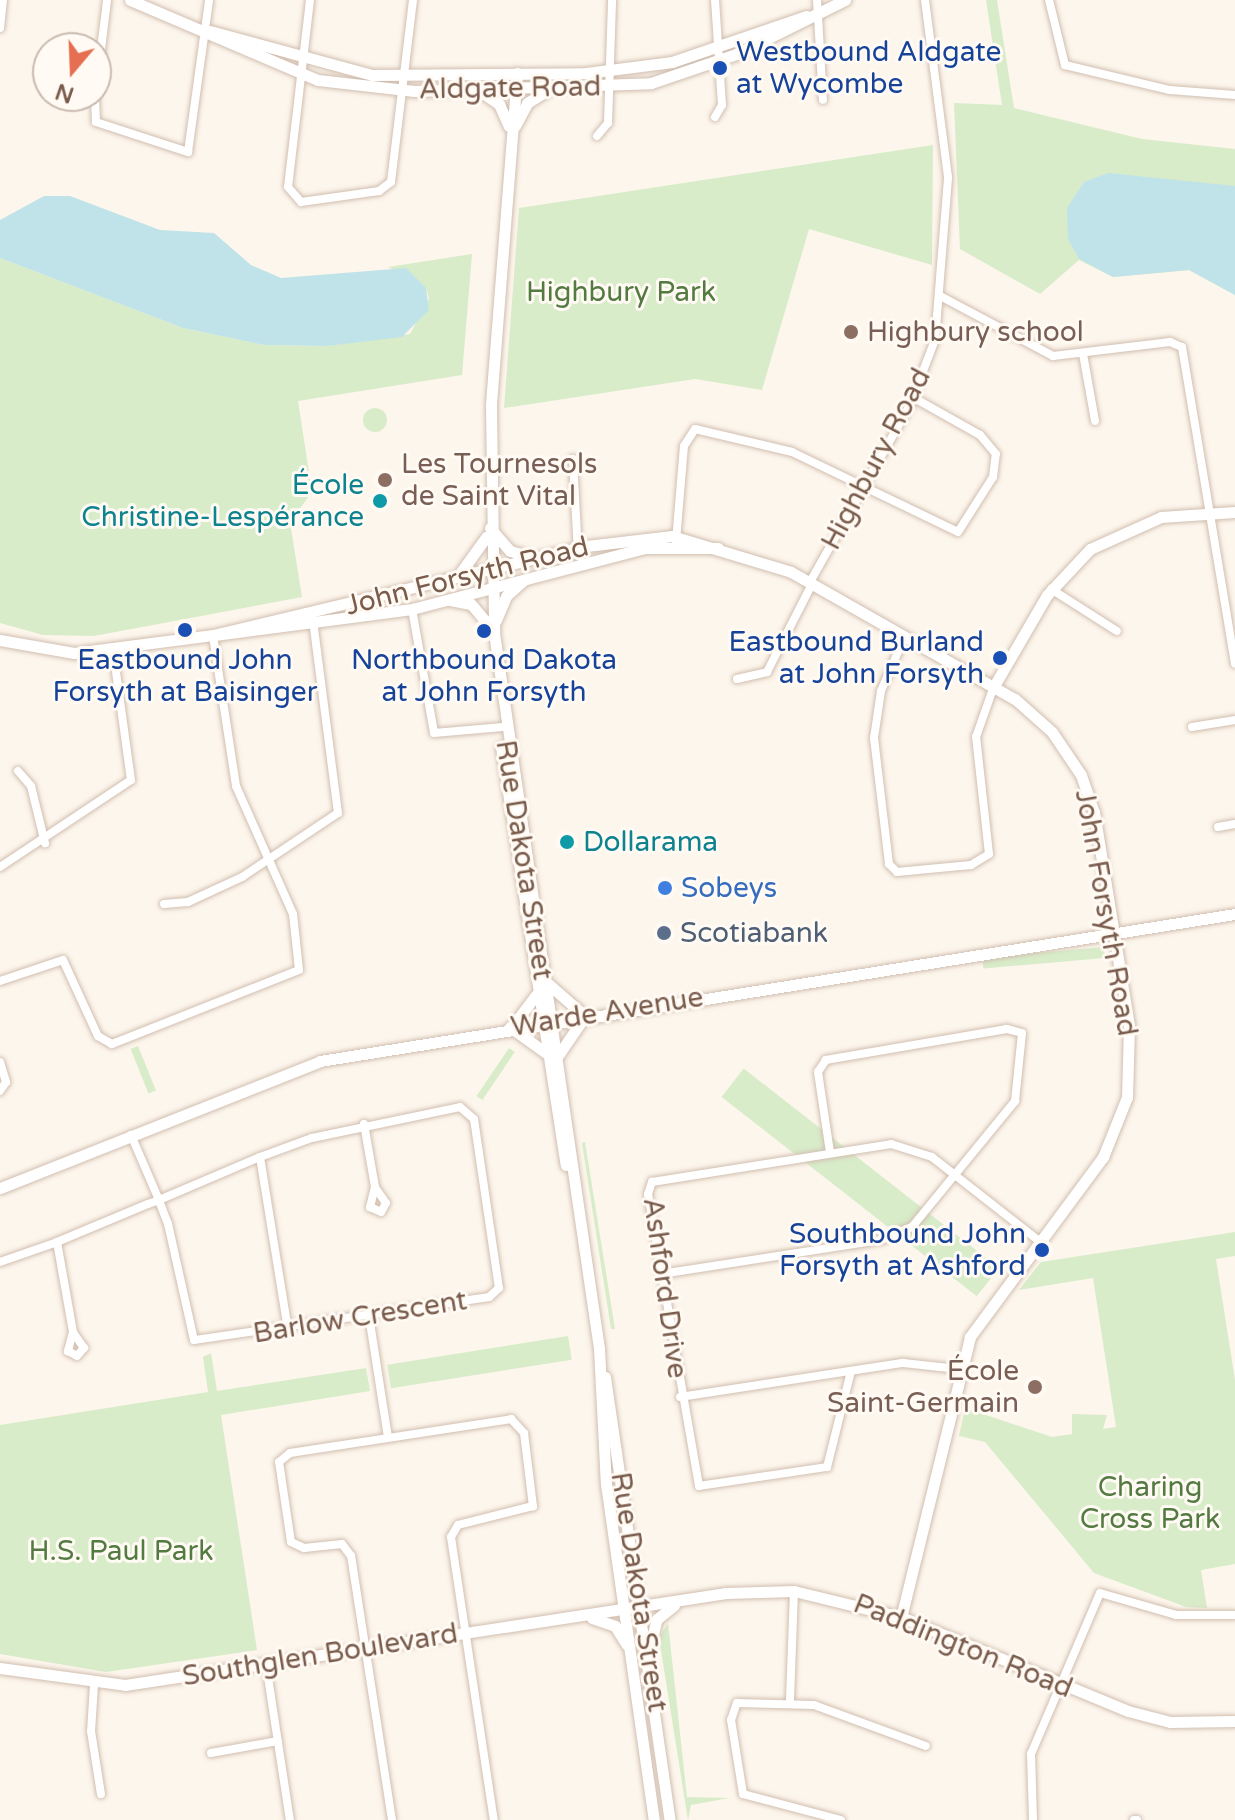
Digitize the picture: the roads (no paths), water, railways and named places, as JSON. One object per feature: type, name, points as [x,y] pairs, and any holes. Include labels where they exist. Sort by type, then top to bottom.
[{"type":"street","points":[[0,28],[3,0]]},
{"type":"street","points":[[103,32],[107,0]]},
{"type":"street","name":"Aldgate Road","points":[[130,0],[302,67],[472,90],[555,87],[611,78],[719,53],[814,9],[845,0]]},
{"type":"street","points":[[96,112],[96,122],[188,152],[208,30],[209,0]]},
{"type":"street","points":[[310,0],[288,187],[301,202],[388,186],[413,0]]},
{"type":"street","points":[[597,136],[608,123],[612,0]]},
{"type":"street","points":[[715,0],[722,105],[715,117]]},
{"type":"street","name":"Highbury Road","points":[[737,679],[767,672],[811,583],[914,398],[942,297],[947,159],[925,0]]},
{"type":"street","points":[[1049,0],[1065,65],[1170,90],[1235,95]]},
{"type":"street","points":[[814,9],[823,100]]},
{"type":"street","points":[[503,727],[491,586],[493,364],[517,73]]},
{"type":"street","name":"Aldgate Road","points":[[403,83],[517,73],[611,78]]},
{"type":"street","points":[[512,134],[527,103],[555,87]]},
{"type":"street","points":[[472,90],[499,104],[512,134]]},
{"type":"street","points":[[942,297],[1036,350],[1083,354],[1170,342],[1182,347],[1235,664]]},
{"type":"street","points":[[1083,354],[1095,421]]},
{"type":"street","points":[[676,541],[685,439],[695,429],[772,444],[864,486],[953,533],[963,530],[993,477],[998,461],[987,440],[914,398]]},
{"type":"street","points":[[573,459],[578,552]]},
{"type":"street","points":[[905,636],[881,691],[874,738],[889,864],[897,872],[971,865],[989,854],[976,737],[994,686],[1051,589],[1090,549],[1124,529],[1211,511],[1235,512]]},
{"type":"street","points":[[490,528],[510,551],[542,557]]},
{"type":"street","points":[[450,581],[475,561],[490,528]]},
{"type":"street","name":"John Forsyth Road","points":[[0,640],[51,652],[113,650],[213,635],[314,627],[412,609],[528,576],[676,541]]},
{"type":"street","name":"John Forsyth Road","points":[[213,635],[542,557],[676,541],[723,547],[811,583],[994,686],[1035,714],[1081,775],[1114,933],[1131,1041],[1124,1111],[1103,1157],[986,1310],[959,1369],[901,1617]]},
{"type":"street","points":[[494,633],[505,597],[528,576]]},
{"type":"street","points":[[1051,589],[1117,631]]},
{"type":"street","points":[[441,599],[471,604],[494,633]]},
{"type":"street","name":"John Forsyth Road","points":[[412,609],[434,733],[503,727]]},
{"type":"street","points":[[164,904],[188,902],[268,862],[341,806],[312,612]]},
{"type":"street","points":[[0,981],[63,960],[98,1036],[112,1044],[294,975],[301,959],[297,926],[236,786],[213,635]]},
{"type":"street","points":[[0,867],[45,843],[131,780],[113,650]]},
{"type":"street","points":[[1192,727],[1235,720]]},
{"type":"street","name":"Rue Dakota Street","points":[[503,727],[543,978],[551,1058],[640,1608],[670,1820]]},
{"type":"street","name":"Rue Dakota Street","points":[[503,727],[537,991],[546,1021]]},
{"type":"street","points":[[18,771],[31,786],[45,843]]},
{"type":"street","points":[[1218,827],[1235,824]]},
{"type":"street","name":"Warde Avenue","points":[[0,1188],[320,1061],[546,1021],[1235,914]]},
{"type":"street","points":[[537,991],[530,1012],[510,1027],[551,1058],[585,1016],[561,1002],[543,978]]},
{"type":"street","points":[[661,1274],[888,1239],[921,1220],[1015,1101],[1025,1055],[1019,1030],[826,1060],[818,1072],[830,1152]]},
{"type":"street","points":[[0,1062],[6,1082],[0,1091]]},
{"type":"street","name":"Barlow Crescent","points":[[0,1262],[57,1242],[159,1200],[260,1157],[364,1124],[458,1108],[472,1113],[500,1282],[489,1297],[202,1342],[189,1337],[159,1200],[131,1135]]},
{"type":"street","points":[[364,1124],[375,1187]]},
{"type":"street","name":"Ashford Drive","points":[[851,1371],[827,1467],[709,1489],[692,1476],[661,1274],[652,1182],[830,1152],[906,1146],[956,1176],[1039,1241]]},
{"type":"street","points":[[260,1157],[288,1329]]},
{"type":"street","points":[[57,1242],[73,1332]]},
{"type":"street","points":[[369,1316],[388,1438]]},
{"type":"street","points":[[680,1397],[916,1362],[959,1369]]},
{"type":"street","name":"Rue Dakota Street","points":[[601,1365],[606,1484],[654,1820]]},
{"type":"street","points":[[392,1820],[349,1550],[291,1542],[279,1465],[290,1453],[506,1419],[523,1429],[533,1506],[458,1525],[451,1535],[494,1820]]},
{"type":"street","points":[[790,1700],[794,1591]]},
{"type":"street","name":"Paddington Road","points":[[640,1608],[687,1600],[794,1591],[901,1617],[1060,1684],[1170,1722],[1235,1721]]},
{"type":"street","points":[[1033,1820],[1031,1754],[1103,1591],[1176,1615],[1235,1615]]},
{"type":"street","points":[[647,1659],[657,1619],[687,1600]]},
{"type":"street","name":"Southglen Boulevard","points":[[0,1668],[94,1685],[266,1664],[640,1608]]},
{"type":"street","points":[[568,1618],[610,1623],[632,1654]]},
{"type":"street","points":[[266,1664],[290,1820]]},
{"type":"street","points":[[94,1685],[91,1731],[101,1794]]},
{"type":"street","points":[[841,1820],[749,1798],[742,1790],[734,1706],[790,1700],[926,1746]]},
{"type":"street","points":[[211,1753],[278,1741]]},
{"type":"water","points":[[1108,173],[1235,186],[1235,295],[1189,270],[1113,277],[1079,259],[1068,239],[1067,208],[1084,182]]},
{"type":"water","points":[[44,196],[70,196],[160,230],[214,233],[251,265],[281,278],[406,268],[426,288],[429,310],[402,337],[327,346],[264,345],[183,328],[0,258],[0,220]]},
{"type":"place","name":"Westbound Aldgate at Wycombe","points":[[720,68]]},
{"type":"place","name":"Highbury school","points":[[851,332]]},
{"type":"place","name":"Les Tournesols de Saint Vital","points":[[385,480]]},
{"type":"place","name":"École Christine-Lespérance","points":[[380,501]]},
{"type":"place","name":"Eastbound John Forsyth at Baisinger","points":[[185,630]]},
{"type":"place","name":"Northbound Dakota at John Forsyth","points":[[484,631]]},
{"type":"place","name":"Eastbound Burland at John Forsyth","points":[[1000,658]]},
{"type":"place","name":"Dollarama","points":[[567,842]]},
{"type":"place","name":"Sobeys","points":[[665,888]]},
{"type":"place","name":"Scotiabank","points":[[664,933]]},
{"type":"place","name":"Southbound John Forsyth at Ashford","points":[[1042,1250]]},
{"type":"place","name":"École Saint-Germain","points":[[1035,1387]]},
{"type":"park label","name":"Highbury Park","points":[[621,292]]},
{"type":"park label","name":"Charing Cross Park","points":[[1150,1503]]},
{"type":"park label","name":"H.S. Paul Park","points":[[121,1551]]}]
